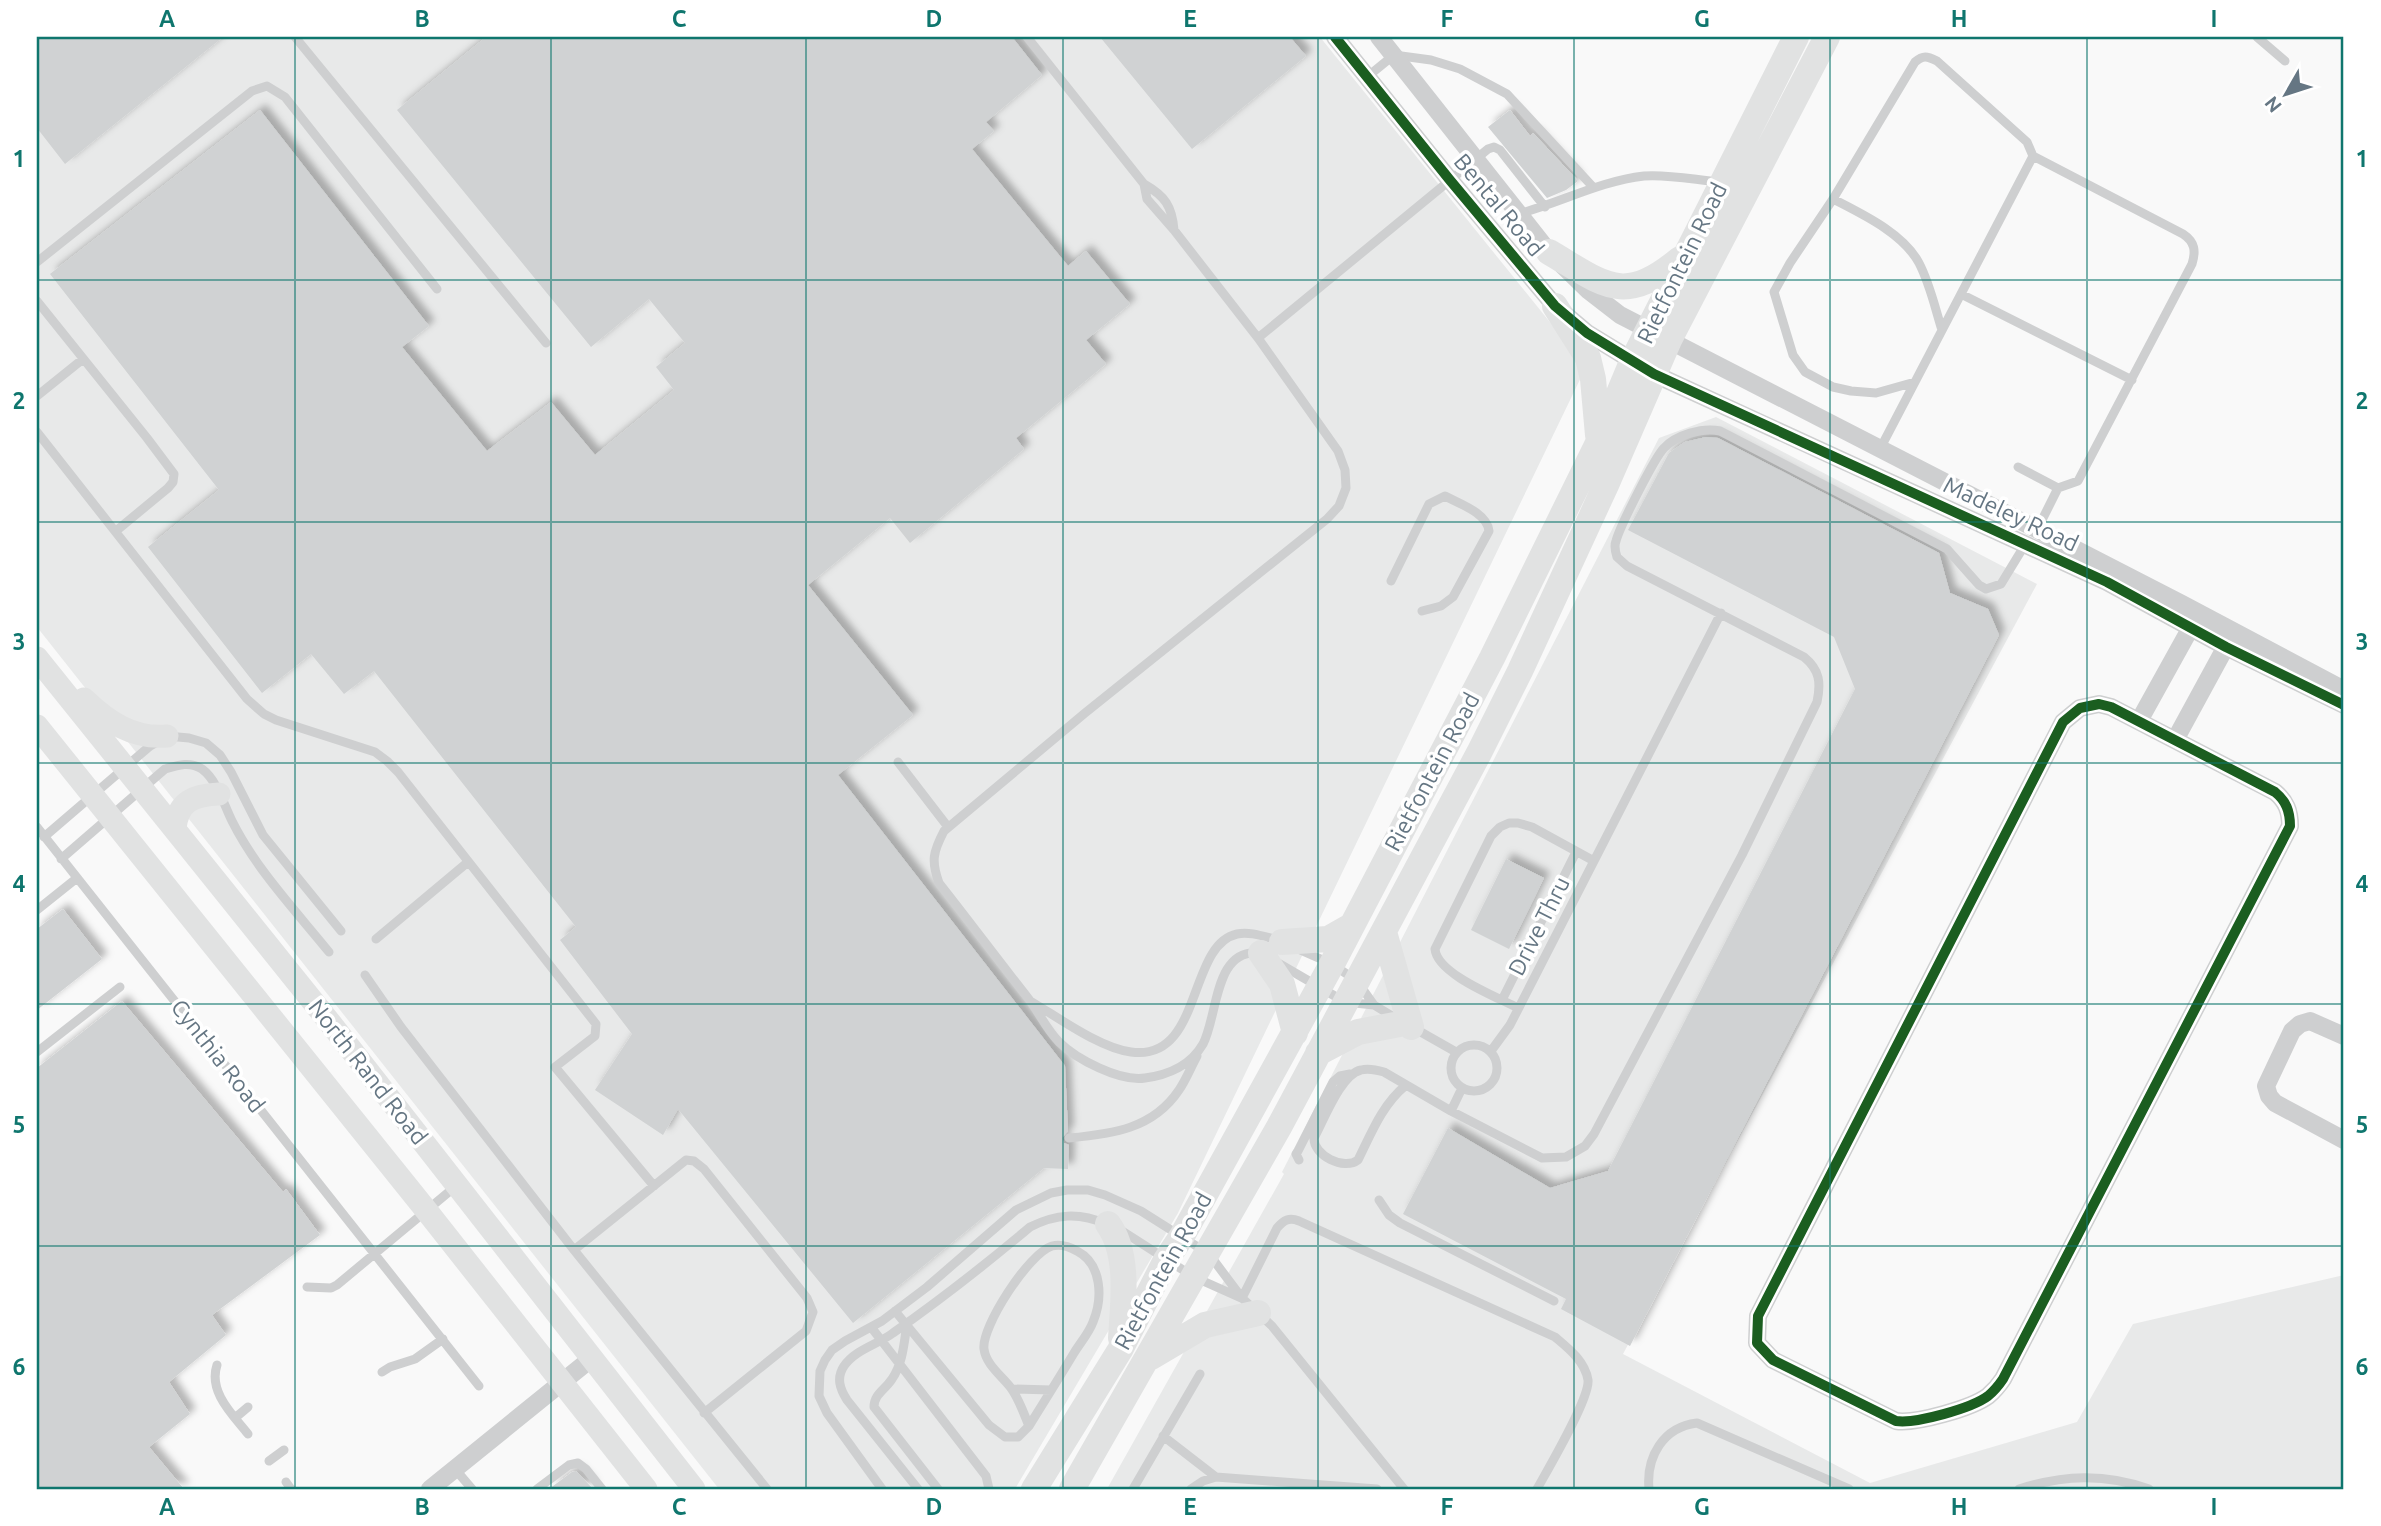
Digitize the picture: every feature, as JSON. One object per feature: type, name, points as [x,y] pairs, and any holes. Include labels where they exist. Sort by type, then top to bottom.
[{"type":"main road","name":"Rietfontein Road","points":[[1659,335],[1685,255],[1797,37]]},
{"type":"main road","name":"Rietfontein Road","points":[[1034,1489],[1120,1350],[1166,1260],[1295,1033],[1492,658],[1599,441],[1643,368],[1827,37]]},
{"type":"main road","points":[[1549,252],[1596,280],[1616,287],[1630,287],[1652,280],[1685,255]]},
{"type":"main road","points":[[1555,306],[1588,358],[1593,379],[1599,441]]},
{"type":"main road","name":"Rietfontein Road","points":[[1072,1489],[1209,1254],[1279,1127],[1520,671],[1606,485],[1643,368]]},
{"type":"main road","points":[[37,655],[100,714],[125,729],[148,738],[167,736]]},
{"type":"main road","name":"North Rand Road","points":[[37,655],[694,1489]]},
{"type":"main road","name":"North Rand Road","points":[[37,726],[426,1210],[646,1489]]},
{"type":"main road","points":[[175,828],[176,815],[189,801],[196,796],[219,794]]},
{"type":"main road","points":[[1295,1033],[1271,947],[1328,939],[1352,926]]},
{"type":"main road","points":[[1318,1053],[1358,1032],[1408,1025],[1384,932]]},
{"type":"main road","points":[[1108,1224],[1119,1249],[1124,1282],[1120,1350]]},
{"type":"main road","points":[[1148,1359],[1205,1325],[1250,1306]]},
{"type":"street","name":"Bental Road","points":[[1335,37],[1555,306],[1587,333],[1643,368]]},
{"type":"street","name":"Bental Road","points":[[1379,37],[1549,252],[1589,291],[1620,315],[1659,335]]},
{"type":"street","name":"Madeley Road","points":[[1659,335],[1879,449],[2031,537],[2230,640],[2344,705]]},
{"type":"street","name":"Madeley Road","points":[[1643,368],[2031,537]]},
{"type":"street","points":[[2139,721],[2194,621]]},
{"type":"street","name":"Madeley Road","points":[[2230,640],[2344,690]]},
{"type":"street","points":[[2175,740],[2230,640]]},
{"type":"street","points":[[2099,704],[2139,721],[2274,792],[2281,797],[2289,810],[2290,826],[2003,1379],[1980,1401],[1915,1422],[1896,1421],[1773,1360],[1757,1343],[1758,1317],[2063,722],[2080,708],[2099,704]]},
{"type":"street","points":[[2344,1036],[2310,1021],[2300,1024],[2292,1031],[2266,1086],[2275,1103],[2344,1140]]},
{"type":"street","points":[[430,1489],[592,1358]]},
{"type":"lane","points":[[295,37],[546,343]]},
{"type":"lane","points":[[1027,37],[1144,184],[1157,192],[1172,210],[1174,230],[1258,338],[1338,451],[1345,470],[1346,488],[1339,506],[1327,519],[948,827],[936,846],[933,865],[939,883],[1030,1001],[1049,1032],[1061,1044],[1110,1073],[1143,1079],[1173,1071],[1187,1062],[1202,1045]]},
{"type":"lane","points":[[2258,37],[2285,61]]},
{"type":"lane","points":[[1367,77],[1394,55],[1460,69],[1507,94],[1593,187]]},
{"type":"lane","points":[[1915,382],[1876,393],[1851,391],[1833,387],[1805,372],[1793,355],[1775,298],[1776,285],[1833,199],[1907,74],[1915,62],[1928,56],[1937,61],[2027,142],[2033,156],[2191,240],[2195,255],[2081,477],[2075,483],[2058,488],[2018,467]]},
{"type":"lane","points":[[37,262],[252,91],[267,86],[285,97],[438,289]]},
{"type":"lane","points":[[1258,338],[1488,149],[1494,147],[1500,150],[1545,207]]},
{"type":"lane","points":[[1879,449],[2033,156]]},
{"type":"lane","points":[[1518,215],[1593,187],[1645,176],[1722,182]]},
{"type":"lane","points":[[1833,199],[1878,222],[1912,253],[1925,277],[1942,330]]},
{"type":"lane","points":[[1961,294],[2132,380]]},
{"type":"lane","points":[[37,302],[174,474],[173,482],[168,488],[116,531]]},
{"type":"lane","points":[[37,396],[83,359]]},
{"type":"lane","points":[[1299,1160],[1296,1154],[1333,1082],[1340,1076],[1361,1070],[1384,1072],[1405,1086],[1542,1158],[1566,1157],[1585,1146],[1742,855],[1817,702],[1819,675],[1811,663],[1721,613],[1627,566],[1617,557],[1615,542],[1661,451],[1679,438],[1707,429],[1720,431],[1947,549],[1979,585],[1986,589],[2001,584],[2058,488]]},
{"type":"lane","points":[[37,432],[247,699],[264,714],[276,720],[347,742],[374,752],[387,761],[596,1024],[595,1036],[555,1067],[654,1186]]},
{"type":"lane","points":[[1391,581],[1429,504],[1436,499],[1446,496],[1483,518],[1489,531],[1453,597],[1441,606],[1422,611]]},
{"type":"lane","points":[[1491,1051],[1518,1008],[1721,613]]},
{"type":"lane","points":[[44,836],[150,746],[167,736],[206,743],[220,755],[231,772],[262,835],[341,931]]},
{"type":"lane","points":[[898,762],[948,827]]},
{"type":"lane","points":[[61,859],[165,769],[187,764],[207,774],[245,847],[329,951]]},
{"type":"lane","points":[[1518,1008],[1450,972],[1439,962],[1434,949],[1446,923],[1491,836],[1509,823],[1532,827],[1594,861]]},
{"type":"lane","name":"Cynthia Road","points":[[37,827],[480,1386]]},
{"type":"lane","name":"Drive Thru","points":[[1502,1000],[1576,852]]},
{"type":"lane","points":[[376,939],[468,863]]},
{"type":"lane","points":[[37,909],[77,878]]},
{"type":"lane","points":[[1030,1001],[1096,1040],[1131,1052],[1148,1051],[1171,1041],[1188,1012],[1211,956],[1222,943],[1237,934],[1258,934],[1319,987],[1351,992],[1456,1052]]},
{"type":"lane","points":[[1069,1138],[1111,1135],[1135,1127],[1152,1118],[1179,1090],[1202,1045],[1225,972],[1243,954],[1271,947],[1332,964],[1351,992],[1374,1005]]},
{"type":"lane","points":[[365,975],[401,1027],[574,1250],[767,1489]]},
{"type":"lane","points":[[37,1052],[120,987]]},
{"type":"lane","points":[[1470,1045],[1478,1045],[1491,1051],[1496,1057],[1498,1072],[1490,1085],[1478,1091],[1462,1088],[1456,1083],[1451,1067],[1456,1052],[1470,1045]]},
{"type":"lane","points":[[1354,1073],[1345,1080],[1314,1138],[1317,1150],[1344,1165],[1352,1165],[1358,1160],[1386,1107],[1405,1086]]},
{"type":"lane","points":[[1451,1111],[1462,1088]]},
{"type":"lane","points":[[574,1250],[686,1160],[698,1163],[811,1304],[811,1322],[806,1331],[705,1413]]},
{"type":"lane","points":[[307,1287],[331,1288],[337,1285],[457,1185]]},
{"type":"lane","points":[[882,1489],[827,1413],[819,1396],[820,1371],[832,1350],[871,1327],[927,1287],[1016,1210],[1051,1193],[1077,1190],[1105,1195],[1141,1211],[1209,1254],[1250,1306],[1272,1326],[1405,1489]]},
{"type":"lane","points":[[1379,1200],[1400,1223],[1554,1301]]},
{"type":"lane","points":[[918,1489],[859,1417],[840,1388],[842,1369],[861,1351],[883,1341],[907,1324],[1030,1227],[1071,1215],[1090,1217],[1121,1230],[1194,1277],[1250,1306]]},
{"type":"lane","points":[[1250,1306],[1277,1228],[1284,1220],[1289,1219],[1299,1221],[1555,1336],[1572,1351],[1584,1367],[1588,1386],[1538,1489]]},
{"type":"lane","points":[[895,1311],[997,1433],[1012,1438],[1018,1437],[1029,1426],[1093,1322],[1099,1291],[1098,1277],[1092,1262],[1070,1247],[1053,1246],[1040,1253],[1016,1281],[987,1329],[983,1341],[985,1357],[1012,1389],[1029,1426]]},
{"type":"lane","points":[[907,1324],[900,1364],[891,1380],[877,1395],[874,1407],[938,1489]]},
{"type":"lane","points":[[871,1327],[986,1476],[989,1489]]},
{"type":"lane","points":[[382,1372],[415,1359],[443,1339]]},
{"type":"lane","points":[[217,1365],[214,1380],[217,1391],[248,1434]]},
{"type":"lane","points":[[1133,1489],[1200,1374]]},
{"type":"lane","points":[[1012,1389],[1051,1390]]},
{"type":"lane","points":[[235,1418],[248,1407]]},
{"type":"lane","points":[[1649,1489],[1648,1480],[1653,1457],[1660,1442],[1673,1430],[1685,1424],[1697,1423],[1849,1489]]},
{"type":"lane","points":[[1163,1436],[1216,1476]]},
{"type":"lane","points":[[269,1461],[284,1450]]},
{"type":"lane","points":[[537,1489],[569,1465],[578,1463],[602,1489]]},
{"type":"lane","points":[[455,1469],[472,1489]]},
{"type":"lane","points":[[1191,1489],[1216,1476],[1377,1489]]},
{"type":"lane","points":[[2019,1489],[2077,1477],[2124,1480],[2149,1489]]},
{"type":"shaded area","points":[[37,37],[1320,37],[1586,367],[1178,1213],[1015,1489],[719,1489],[37,627]]},
{"type":"shaded area","points":[[1716,417],[2037,584],[1623,1354],[1870,1483],[2077,1422],[2133,1324],[2344,1275],[2344,1489],[1107,1489],[1284,1174],[1282,1172],[1659,438]]},
{"type":"building","points":[[37,37],[223,37],[65,164],[37,128]]},
{"type":"building","points":[[486,37],[1012,37],[1042,75],[986,122],[994,131],[972,149],[1068,266],[1086,251],[1130,304],[1086,340],[1106,364],[1016,438],[1024,449],[910,543],[890,518],[808,585],[913,715],[838,775],[1065,1066],[1068,1131],[1062,1138],[1064,1143],[1069,1145],[1068,1169],[1044,1168],[853,1323],[678,1109],[663,1135],[595,1090],[632,1034],[560,940],[576,927],[374,671],[344,694],[311,654],[262,693],[148,547],[219,490],[50,274],[260,110],[429,326],[402,347],[487,451],[551,402],[595,455],[674,390],[656,367],[685,343],[649,299],[591,347],[397,110]]},
{"type":"building","points":[[1100,37],[1290,37],[1306,56],[1192,149]]},
{"type":"building","points":[[1510,110],[1530,136],[1533,133],[1578,181],[1566,190],[1547,198],[1488,127]]},
{"type":"building","points":[[1706,437],[1718,438],[1939,553],[1950,593],[1988,609],[1999,635],[1630,1346],[1561,1309],[1566,1299],[1403,1214],[1448,1128],[1550,1188],[1608,1171],[1855,689],[1834,637],[1628,530],[1669,453],[1685,442]]},
{"type":"building","points":[[1506,859],[1544,878],[1509,949],[1471,930]]},
{"type":"building","points":[[63,909],[102,959],[37,1010],[37,929]]},
{"type":"building","points":[[122,1001],[283,1192],[286,1189],[320,1235],[212,1315],[226,1335],[169,1382],[190,1414],[149,1447],[184,1489],[37,1489],[37,1068]]},
{"type":"building","points":[[576,1471],[593,1489],[549,1489],[572,1472]]},
{"type":"cycle path","points":[[1335,37],[1555,306],[1587,333],[1654,374],[2107,582],[2226,647],[2344,705]]},
{"type":"cycle path","points":[[2099,704],[2111,707],[2275,792],[2287,807],[2290,826],[2003,1379],[1988,1396],[1970,1405],[1930,1418],[1896,1421],[1773,1360],[1757,1343],[1758,1316],[2063,722],[2080,708],[2099,704]]}]
